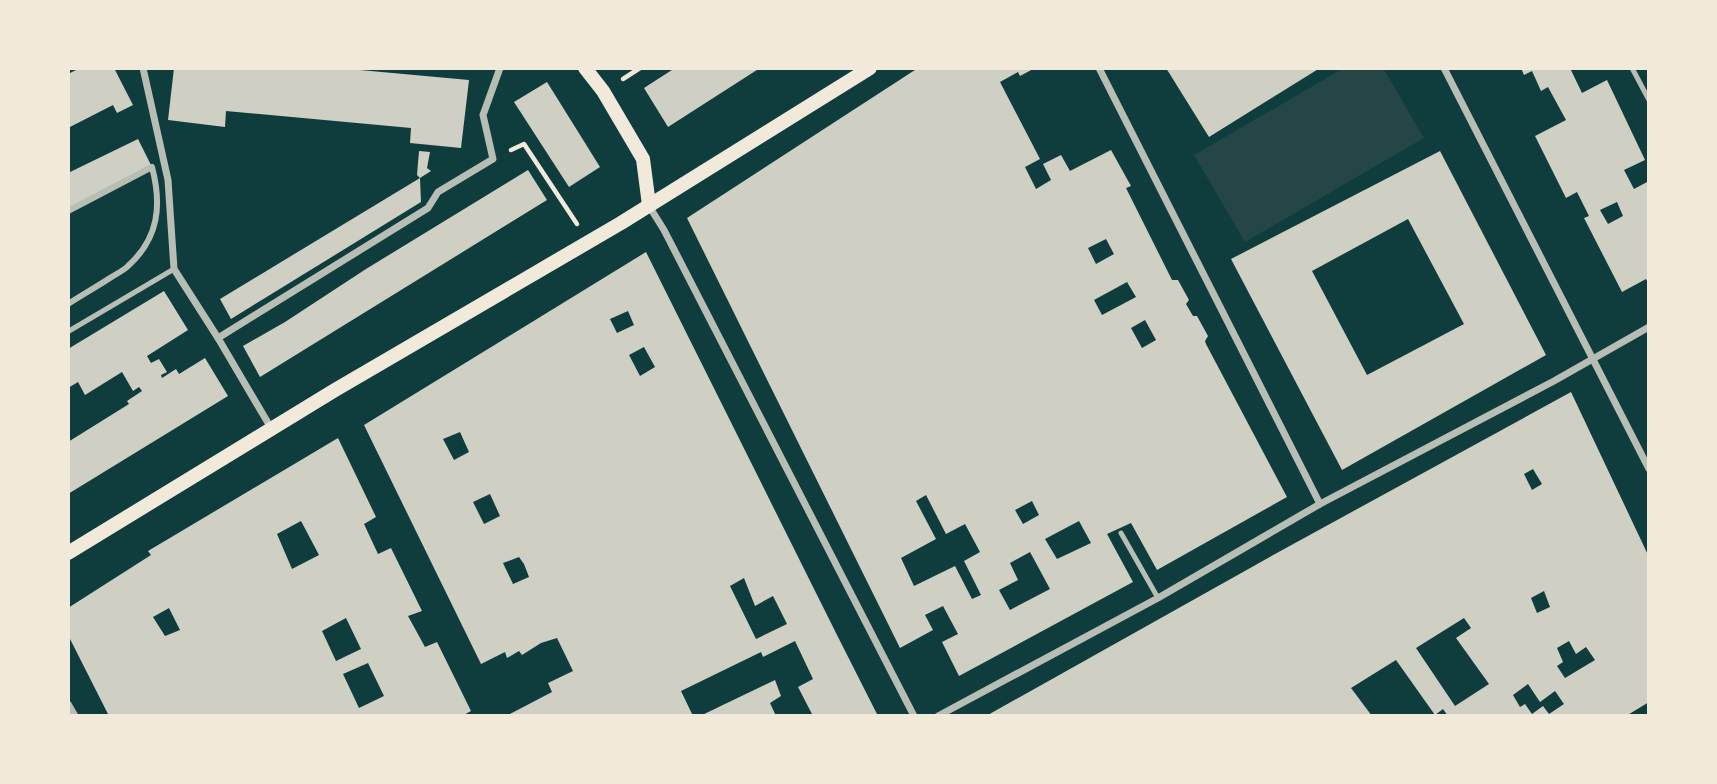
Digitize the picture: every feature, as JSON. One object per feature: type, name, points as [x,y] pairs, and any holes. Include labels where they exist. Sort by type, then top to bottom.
[{"type":"main road","points":[[585,68],[603,91],[643,159],[649,205]]},
{"type":"main road","points":[[68,554],[271,428],[587,243],[870,68]]},
{"type":"street","points":[[144,68],[168,180],[174,269],[271,428]]},
{"type":"street","points":[[218,338],[428,208],[438,192],[493,159],[483,115],[500,68]]},
{"type":"street","points":[[1099,68],[1320,505]]},
{"type":"street","points":[[1444,68],[1649,470]]},
{"type":"street","points":[[68,211],[152,167],[158,187],[158,206],[155,224],[145,245],[127,268],[68,304]]},
{"type":"street","points":[[649,205],[914,716]]},
{"type":"street","points":[[938,716],[1158,598],[1320,505],[1542,388],[1649,327]]},
{"type":"street","points":[[68,704],[75,716]]},
{"type":"lane","points":[[1632,68],[1649,100]]},
{"type":"lane","points":[[69,331],[174,269]]},
{"type":"lane","points":[[1121,533],[1158,598]]},
{"type":"path","points":[[493,159],[524,144],[587,243]]},
{"type":"shaded area","points":[[1344,68],[1383,68],[1424,138],[1245,242],[1194,155]]},
{"type":"building","points":[[80,68],[114,68],[133,105],[117,113],[113,105],[68,128],[68,74]]},
{"type":"building","points":[[174,68],[338,68],[469,80],[461,148],[410,143],[411,128],[226,111],[225,127],[168,120]]},
{"type":"building","points":[[675,68],[760,68],[668,127],[644,88]]},
{"type":"building","points":[[918,68],[1035,68],[1020,76],[1018,72],[1000,82],[1040,159],[1025,167],[1036,189],[1051,180],[1043,164],[1061,155],[1070,171],[1111,150],[1131,186],[1126,188],[1172,280],[1178,280],[1189,300],[1186,304],[1193,316],[1197,316],[1208,336],[1206,344],[1287,497],[1157,570],[1131,523],[1107,534],[1133,582],[959,676],[942,642],[958,634],[943,606],[925,615],[933,630],[900,648],[687,218]],"holes":[[[1106,239],[1114,254],[1096,264],[1088,248]],[[1127,282],[1136,297],[1102,315],[1094,300]],[[1145,320],[1156,340],[1142,348],[1131,328]],[[926,495],[946,534],[965,524],[980,552],[964,561],[981,595],[972,599],[955,566],[914,586],[901,558],[936,539],[916,501]],[[1032,501],[1039,515],[1023,524],[1015,510]],[[1079,521],[1091,543],[1057,559],[1045,539]],[[1030,552],[1050,589],[1010,610],[999,590],[1018,580],[1010,563]]]},
{"type":"building","points":[[1166,68],[1320,68],[1209,137]]},
{"type":"building","points":[[1521,68],[1570,68],[1582,93],[1607,80],[1645,160],[1624,170],[1634,189],[1649,181],[1649,284],[1646,279],[1622,292],[1584,218],[1589,216],[1577,192],[1566,198],[1535,136],[1566,120],[1548,87],[1541,91],[1532,71],[1524,75]],"holes":[[[1617,202],[1623,216],[1608,224],[1600,210]]]},
{"type":"building","points":[[547,82],[600,167],[569,187],[514,102]]},
{"type":"building","points":[[138,139],[152,167],[68,211],[68,173]]},
{"type":"building","points":[[419,151],[430,152],[427,168],[431,171],[420,178],[417,175]]},
{"type":"building","points":[[1440,151],[1546,355],[1342,470],[1231,259]],"holes":[[[1408,219],[1464,324],[1367,375],[1312,271]]]},
{"type":"building","points":[[528,170],[547,200],[260,377],[243,346]]},
{"type":"building","points":[[420,178],[421,202],[231,319],[220,299]]},
{"type":"building","points":[[646,252],[878,716],[813,716],[798,687],[813,679],[795,641],[763,657],[761,652],[681,691],[693,716],[506,716],[552,692],[548,683],[573,671],[557,638],[541,643],[522,655],[519,651],[507,658],[505,652],[481,664],[364,425]],"holes":[[[628,311],[634,325],[617,333],[610,319]],[[644,347],[655,367],[640,376],[629,355]],[[460,432],[469,452],[454,460],[443,439]],[[490,494],[500,516],[484,524],[473,502]],[[519,557],[529,577],[513,584],[503,563]],[[744,578],[755,606],[773,596],[787,624],[756,639],[730,586]]]},
{"type":"building","points":[[164,291],[188,330],[147,356],[151,363],[159,359],[167,372],[161,375],[162,378],[176,369],[179,374],[205,358],[228,396],[68,494],[68,442],[129,404],[127,401],[142,391],[139,387],[133,391],[122,372],[85,395],[78,382],[68,388],[68,349]]},
{"type":"building","points":[[1571,392],[1649,557],[1649,702],[1626,716],[1448,716],[1443,709],[1435,715],[1396,660],[1351,688],[1372,716],[986,716]],"holes":[[[1533,469],[1542,484],[1532,490],[1524,474]],[[1544,591],[1550,607],[1537,613],[1531,598]],[[1464,618],[1471,628],[1456,638],[1489,684],[1455,706],[1416,648]],[[1569,641],[1576,654],[1586,647],[1595,660],[1565,678],[1557,666],[1563,662],[1557,648]],[[1528,684],[1540,702],[1555,691],[1564,704],[1549,714],[1543,706],[1532,714],[1525,704],[1520,707],[1513,695]]]},
{"type":"building","points":[[338,438],[376,517],[364,524],[378,554],[391,548],[422,611],[408,616],[425,647],[437,642],[471,711],[462,716],[109,716],[68,635],[68,608],[151,555],[148,551]],"holes":[[[301,521],[319,555],[292,569],[277,534]],[[169,608],[180,630],[165,636],[153,617]],[[346,618],[361,649],[336,661],[322,631]],[[368,663],[384,696],[359,708],[343,674]]]},
{"type":"building","points":[[775,680],[781,696],[770,703],[776,716],[700,716]]}]
